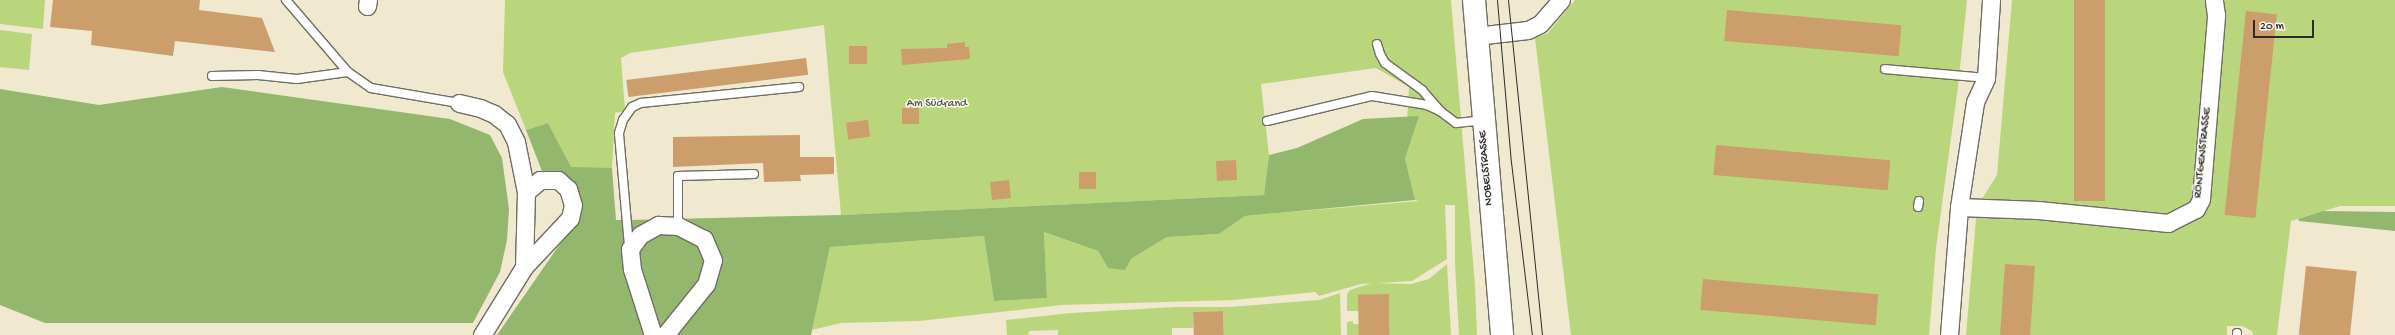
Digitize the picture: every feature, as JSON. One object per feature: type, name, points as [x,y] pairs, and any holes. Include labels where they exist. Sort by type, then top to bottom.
[{"type":"main road","name":"NOBELSTRASSE","points":[[1474,0],[1502,335]]},
{"type":"street","points":[[1476,36],[1528,30],[1540,24],[1561,0]]},
{"type":"street","points":[[1949,335],[1959,207],[1975,102],[1986,78],[1991,0]]},
{"type":"street","name":"RÖNTGENSTRASSE","points":[[1959,207],[2038,210],[2168,223],[2196,209],[2202,199],[2216,15],[2214,0]]},
{"type":"street","points":[[459,103],[480,108],[494,114],[506,124],[516,142],[526,192],[524,267]]},
{"type":"street","points":[[482,335],[524,267],[570,218],[573,205],[568,189],[558,180],[540,180],[526,192]]},
{"type":"street","points":[[653,335],[632,269],[630,249],[640,235],[658,225],[678,226],[704,239],[713,260],[706,284],[665,335]]},
{"type":"lane","points":[[286,0],[348,72],[371,88],[459,103]]},
{"type":"lane","points":[[1377,44],[1380,54],[1386,63],[1422,90],[1440,111]]},
{"type":"lane","points":[[1885,69],[1986,78]]},
{"type":"lane","points":[[212,76],[258,75],[297,80],[348,72]]},
{"type":"lane","points":[[630,249],[619,133],[623,120],[632,107],[641,103],[799,87]]},
{"type":"lane","points":[[1267,121],[1372,96],[1427,105],[1440,111],[1456,123],[1483,120]]},
{"type":"lane","points":[[678,226],[678,176],[754,174]]},
{"type":"green space","points":[[0,0],[45,0],[43,29],[0,24]]},
{"type":"green space","name":"Am Südrand","points":[[505,0],[1451,0],[1475,285],[1477,335],[1459,335],[1455,264],[1455,205],[1445,205],[1447,259],[1412,281],[1361,284],[1319,296],[1315,292],[1233,300],[1062,305],[919,321],[841,323],[812,330],[830,247],[984,236],[994,301],[1047,298],[1044,232],[1098,251],[1108,268],[1131,259],[1167,237],[1219,234],[1245,216],[1419,201],[1415,200],[1405,158],[1409,87],[1376,68],[1261,84],[1269,155],[1264,195],[841,215],[824,25],[630,53],[621,58],[625,111],[615,113],[612,168],[571,168],[548,123],[526,130],[503,72]]},
{"type":"green space","points":[[1575,0],[1967,0],[1958,87],[1936,248],[1929,335],[1571,335],[1535,38],[1548,33]]},
{"type":"green space","points":[[2012,0],[2395,0],[2395,206],[2340,206],[2291,221],[2277,335],[2253,335],[2252,331],[2242,326],[2227,326],[2227,335],[1966,335],[1977,207],[1997,175]]},
{"type":"green space","points":[[0,30],[32,34],[29,70],[0,67]]},
{"type":"green space","points":[[222,87],[450,119],[490,135],[502,158],[509,209],[507,240],[500,272],[473,323],[45,323],[0,305],[0,89],[99,105]]},
{"type":"green space","points":[[1419,116],[1405,158],[1415,200],[1245,216],[1219,234],[1167,237],[1131,259],[1125,270],[1108,268],[1098,251],[1044,232],[1047,298],[994,301],[984,236],[830,247],[811,335],[497,335],[560,244],[575,226],[582,208],[577,184],[557,174],[542,171],[526,130],[548,123],[571,167],[612,168],[616,220],[630,220],[841,215],[1264,195],[1269,155],[1297,148],[1363,119]]},
{"type":"green space","points":[[2323,211],[2395,212],[2395,231],[2299,221],[2298,219]]},
{"type":"green space","points":[[1447,264],[1451,335],[1390,335],[1389,294],[1359,295],[1359,311],[1347,311],[1347,294],[1350,290],[1372,283],[1411,284],[1429,279]]},
{"type":"green space","points":[[1340,293],[1341,335],[1224,335],[1223,311],[1193,312],[1193,328],[1172,328],[1172,335],[1058,335],[1058,330],[1029,331],[1028,335],[1007,335],[1006,320],[1071,313],[1175,307],[1230,307],[1319,300]]},
{"type":"green space","points":[[1353,321],[1353,324],[1359,324],[1359,335],[1347,335],[1347,322]]},
{"type":"building","points":[[53,0],[200,0],[199,10],[262,18],[275,52],[175,41],[173,56],[91,45],[92,31],[50,27]]},
{"type":"building","points":[[2074,0],[2105,0],[2105,201],[2074,201]]},
{"type":"building","points":[[1727,10],[1901,25],[1899,56],[1724,41]]},
{"type":"building","points":[[2246,11],[2277,14],[2255,218],[2225,215]]},
{"type":"building","points":[[965,42],[965,47],[969,47],[970,59],[902,65],[901,49],[947,48],[947,44]]},
{"type":"building","points":[[849,46],[867,46],[867,64],[849,64]]},
{"type":"building","points":[[806,58],[808,75],[628,97],[626,80]]},
{"type":"building","points":[[902,108],[919,108],[919,124],[902,124]]},
{"type":"building","points":[[868,120],[870,137],[848,140],[846,123]]},
{"type":"building","points":[[800,135],[800,157],[834,157],[834,174],[800,175],[801,181],[764,182],[763,163],[673,167],[673,137]]},
{"type":"building","points":[[1716,145],[1890,160],[1888,190],[1713,175]]},
{"type":"building","points":[[1236,160],[1237,180],[1217,181],[1216,161]]},
{"type":"building","points":[[1079,172],[1096,172],[1096,189],[1079,189]]},
{"type":"building","points":[[1009,180],[1011,198],[992,200],[990,182]]},
{"type":"building","points":[[2005,264],[2035,266],[2030,335],[2000,335]]},
{"type":"building","points":[[2306,266],[2357,271],[2350,335],[2299,335]]},
{"type":"building","points":[[1703,279],[1878,294],[1876,325],[1700,310]]},
{"type":"building","points":[[1389,294],[1390,335],[1359,335],[1358,295]]},
{"type":"building","points":[[1223,311],[1224,335],[1194,335],[1193,312]]},
{"type":"tram line","points":[[1497,0],[1511,162],[1532,335]]},
{"type":"tram line","points":[[1508,0],[1542,335]]}]
